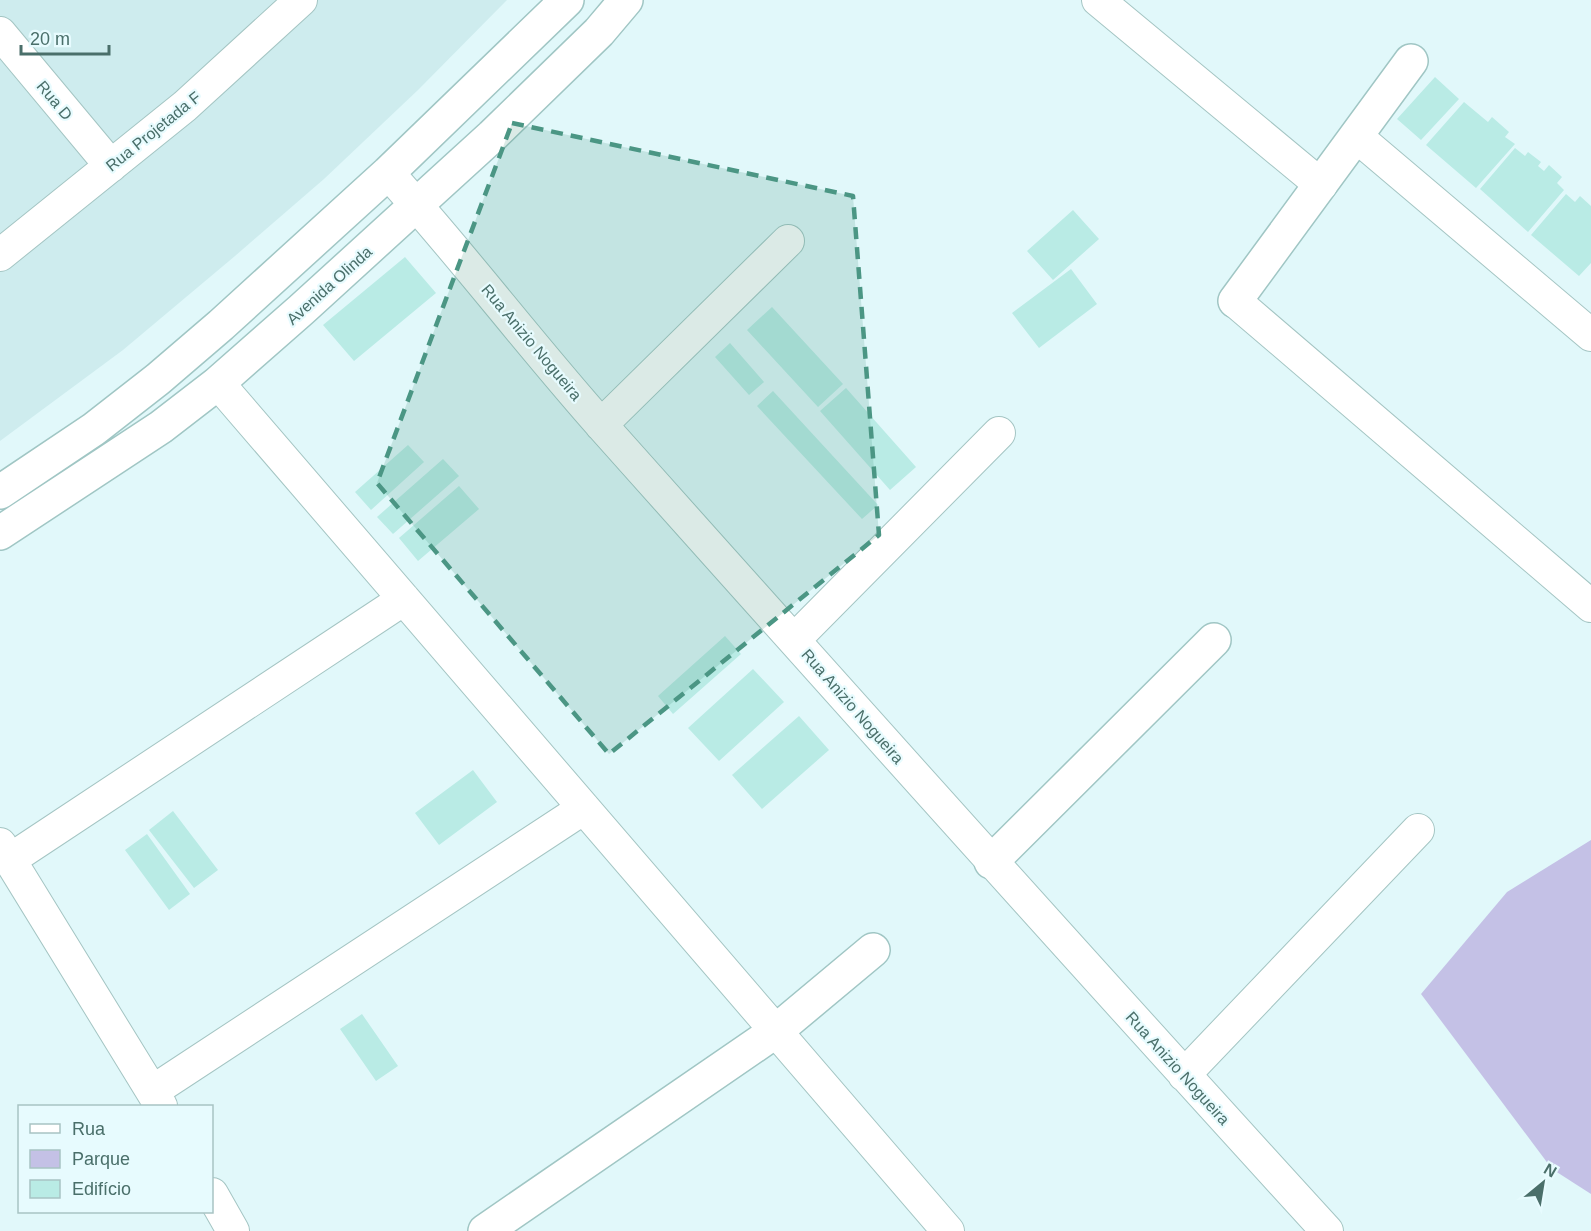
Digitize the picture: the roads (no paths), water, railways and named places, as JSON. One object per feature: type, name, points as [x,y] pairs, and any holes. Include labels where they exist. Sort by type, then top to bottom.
[{"type":"street","name":"Rua Projetada F","points":[[0,255],[185,106],[301,0]]},
{"type":"street","points":[[0,492],[94,429],[192,350],[388,173],[567,0]]},
{"type":"street","name":"Avenida Olinda","points":[[0,533],[161,427],[218,383],[417,205],[574,56],[626,0]]},
{"type":"street","points":[[1098,0],[1321,185]]},
{"type":"street","name":"Rua D","points":[[0,33],[111,166]]},
{"type":"street","points":[[1411,61],[1235,301],[1591,606]]},
{"type":"street","points":[[1356,136],[1591,335]]},
{"type":"street","name":"Rua Anizio Nogueira","points":[[388,173],[601,425],[795,639],[991,862],[1327,1231]]},
{"type":"street","points":[[601,425],[788,241]]},
{"type":"street","points":[[192,350],[948,1231]]},
{"type":"street","points":[[795,639],[999,433]]},
{"type":"street","points":[[404,599],[5,852],[157,1099],[584,808]]},
{"type":"street","points":[[991,862],[1214,640]]},
{"type":"street","points":[[1184,1075],[1418,830]]},
{"type":"street","points":[[485,1231],[776,1032],[873,950]]},
{"type":"street","points":[[213,1196],[233,1231]]}]
